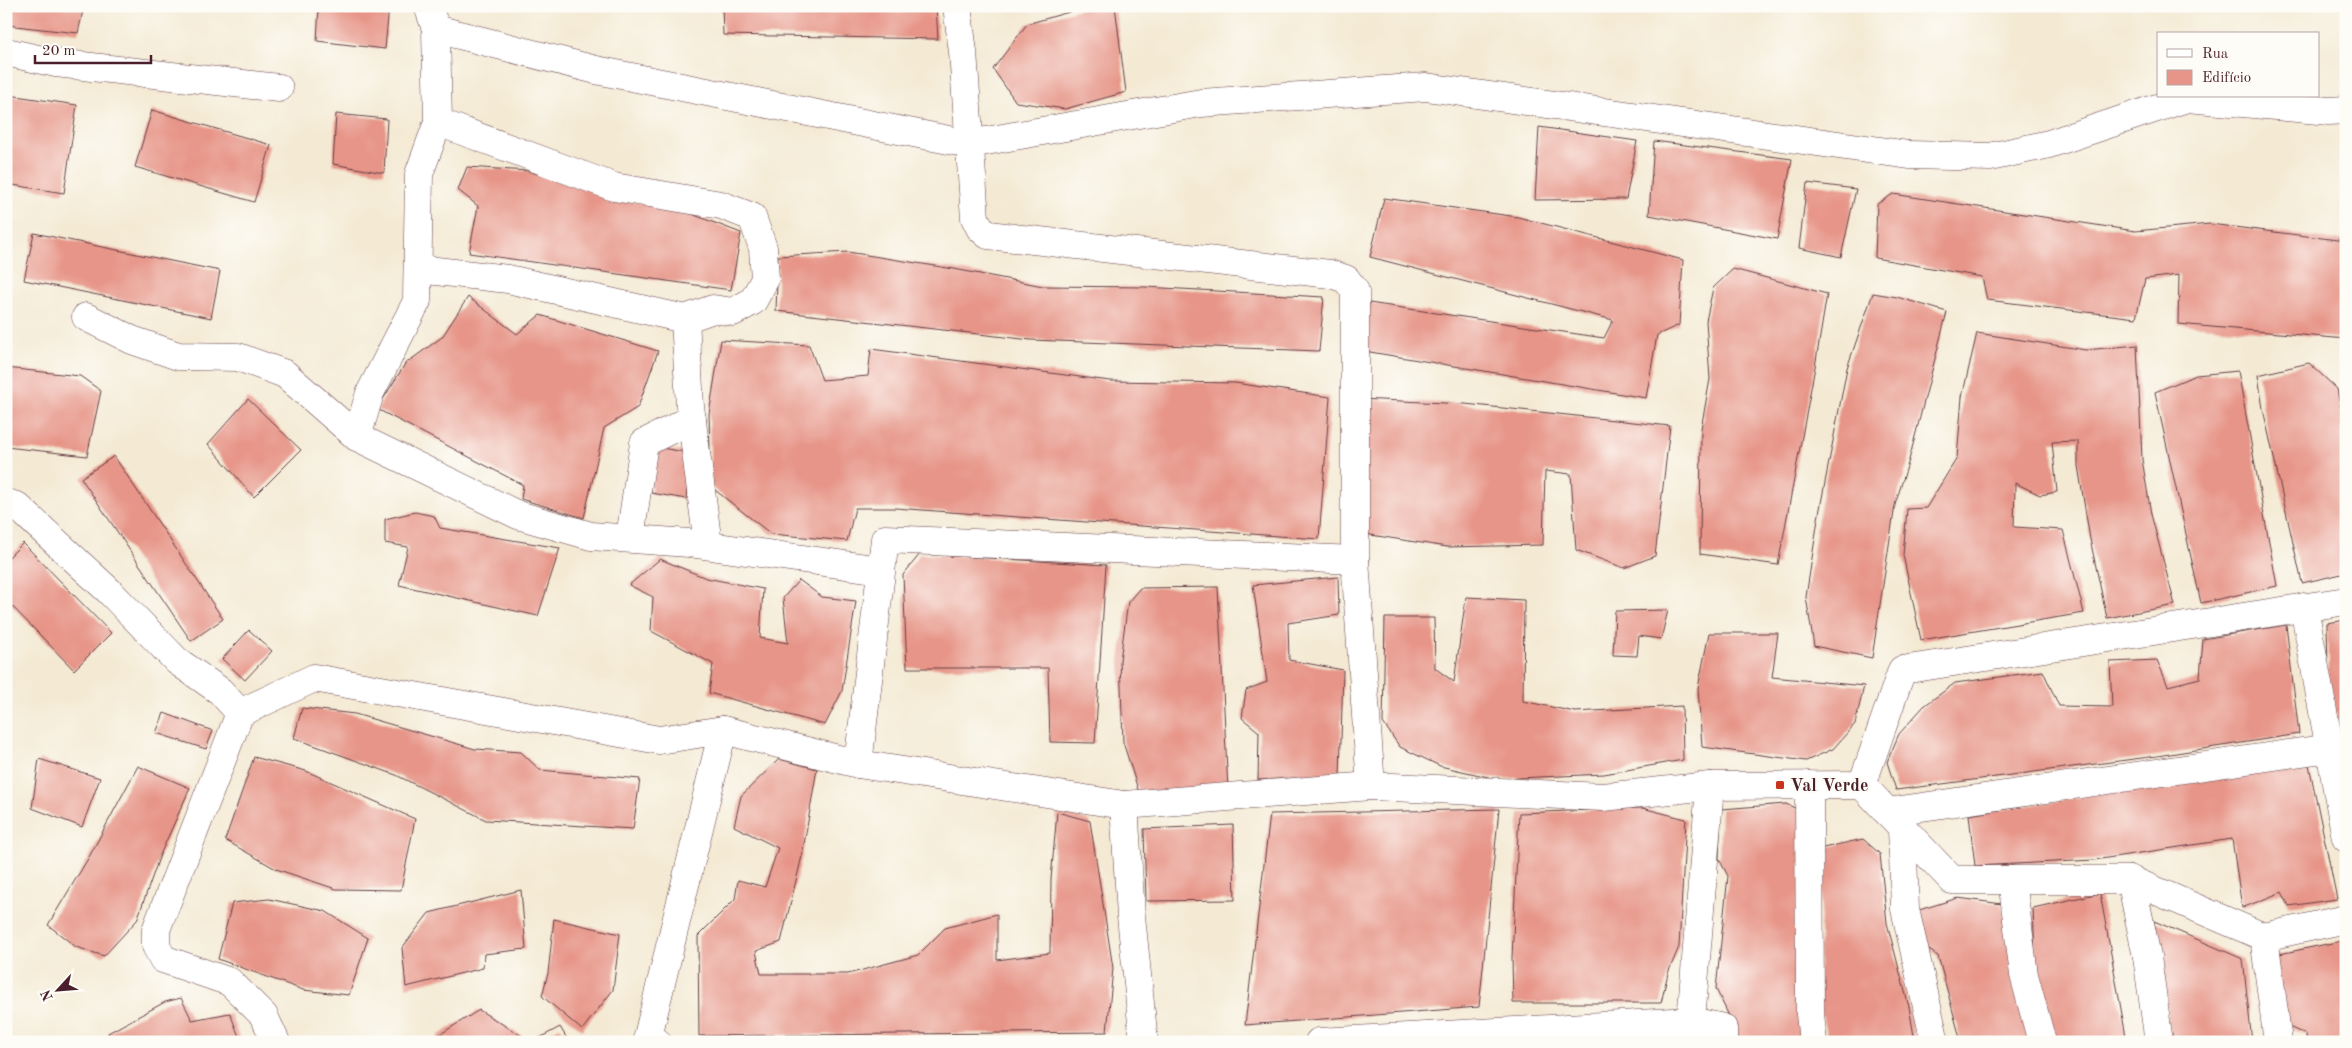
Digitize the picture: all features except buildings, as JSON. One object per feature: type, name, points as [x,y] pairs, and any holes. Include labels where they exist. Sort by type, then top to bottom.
[{"type":"street","points":[[957,6],[963,52],[975,218],[980,228],[988,235],[1330,274],[1346,279],[1355,291],[1354,560],[1371,786]]},
{"type":"street","points":[[357,438],[370,393],[417,301],[419,174],[438,122],[432,18],[596,70],[969,144],[1201,103],[1426,87],[1909,155],[1990,158],[2049,144],[2187,98],[2330,111],[2346,110]]},
{"type":"street","points":[[6,52],[56,63],[279,88]]},
{"type":"street","points":[[418,269],[508,279],[685,319],[713,309],[733,312],[753,301],[765,279],[763,248],[752,217],[721,205],[614,187],[438,122]]},
{"type":"street","points":[[86,317],[132,340],[178,356],[238,357],[286,374],[357,438],[518,515],[591,536],[708,546],[881,570]]},
{"type":"street","points":[[685,319],[692,418],[708,546]]},
{"type":"street","points":[[630,538],[644,443],[692,418]]},
{"type":"street","points":[[6,503],[17,506],[109,590],[177,660],[220,691],[240,713]]},
{"type":"street","points":[[858,764],[885,539],[1354,560]]},
{"type":"street","points":[[1862,785],[1902,670],[2346,600]]},
{"type":"street","points":[[2304,607],[2346,838]]},
{"type":"street","points":[[276,1042],[264,1016],[230,982],[164,959],[156,946],[156,930],[240,713],[314,678],[659,740],[723,730],[858,764],[1124,805],[1371,786],[1603,797],[1710,786],[1862,785],[1952,880],[2131,880],[2264,937],[2346,919]]},
{"type":"street","points":[[648,1040],[723,730]]},
{"type":"street","points":[[1895,820],[2330,748]]},
{"type":"street","points":[[1810,785],[1810,1014],[1813,1042]]},
{"type":"street","points":[[1691,1020],[1710,786]]},
{"type":"street","points":[[1124,805],[1131,916],[1144,1042]]},
{"type":"street","points":[[1895,820],[1905,908],[1935,1042]]},
{"type":"street","points":[[2012,880],[2024,975],[2042,1042]]},
{"type":"street","points":[[2131,880],[2146,957],[2159,1042]]},
{"type":"street","points":[[2264,937],[2278,1042]]},
{"type":"street","points":[[1319,1042],[1602,1034],[1691,1020],[1722,1028],[1723,1042]]},
{"type":"place","name":"Val Verde","points":[[1780,785]]}]
